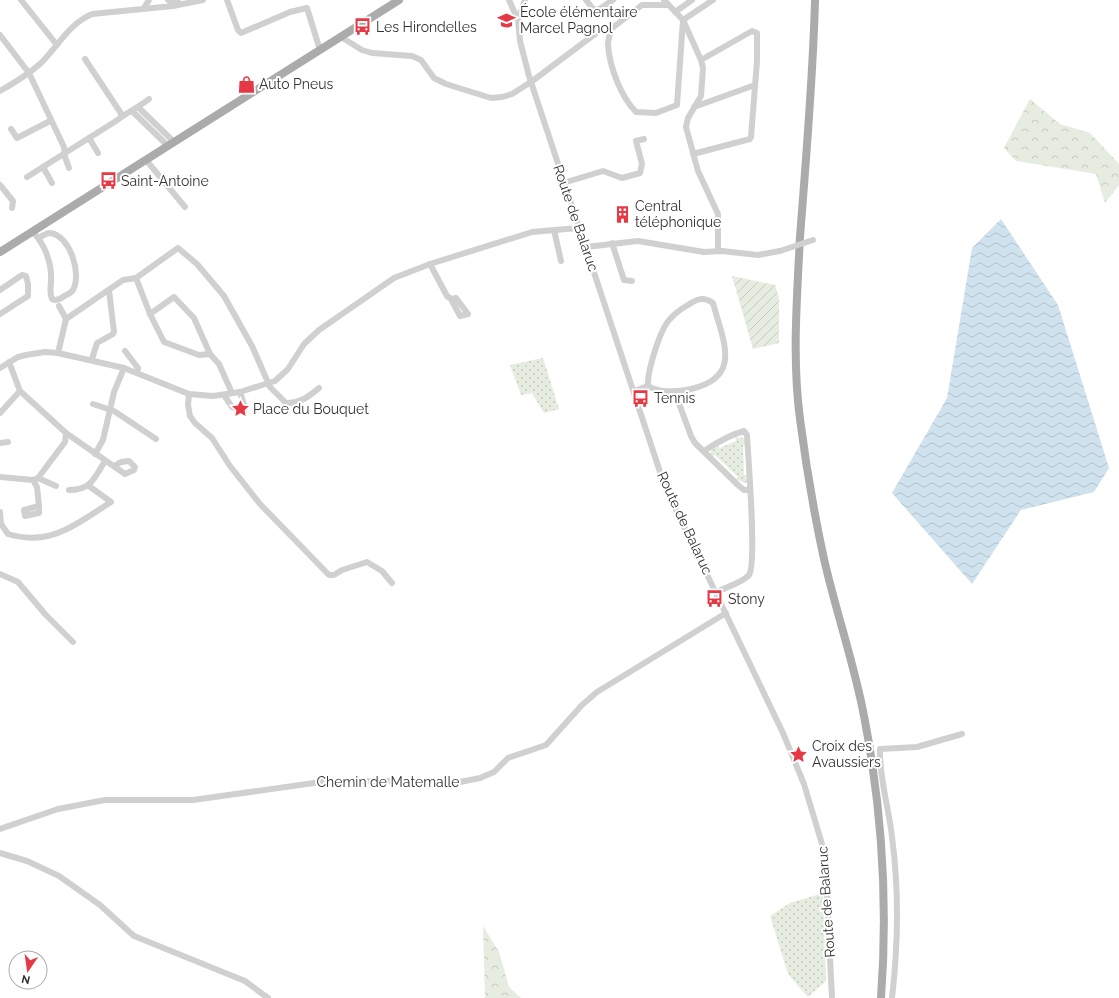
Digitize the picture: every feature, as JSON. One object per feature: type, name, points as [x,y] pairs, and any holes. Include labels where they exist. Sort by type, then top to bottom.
[{"type":"main road","points":[[0,252],[36,235],[146,160],[399,0]]},
{"type":"main road","points":[[816,0],[796,314],[798,396],[810,483],[821,544],[863,709],[874,776],[880,823],[884,885],[884,959],[881,998]]},
{"type":"street","points":[[21,0],[57,45]]},
{"type":"street","points":[[144,8],[149,0]]},
{"type":"street","points":[[168,0],[179,3]]},
{"type":"street","points":[[0,91],[29,73],[57,45],[73,25],[92,14],[173,6],[179,3],[203,0]]},
{"type":"street","points":[[227,0],[241,34],[290,12],[303,8],[308,10],[320,50]]},
{"type":"street","points":[[509,0],[518,20]]},
{"type":"street","name":"Route de Balaruc","points":[[525,0],[518,20],[520,41],[531,82],[578,228],[586,247],[665,487],[717,592],[795,759],[820,836],[825,861],[832,998]]},
{"type":"street","points":[[586,0],[592,9],[598,10],[613,0]]},
{"type":"street","points":[[675,12],[692,0]]},
{"type":"street","points":[[683,20],[713,0]]},
{"type":"street","points":[[683,20],[677,105],[656,113],[636,112],[627,103],[620,89],[608,44],[612,27],[642,5],[651,2],[666,2],[683,20],[701,60],[703,68],[702,91],[688,118],[686,127],[698,171],[718,214],[718,251]]},
{"type":"street","points":[[342,37],[362,50],[372,53],[382,55],[412,56],[421,60],[434,78],[446,84],[491,98],[512,94],[531,82],[599,31]]},
{"type":"street","points":[[693,154],[750,139],[756,85],[757,33],[752,32],[701,60]]},
{"type":"street","points":[[1,39],[29,73],[64,152],[69,168]]},
{"type":"street","points":[[682,45],[693,42]]},
{"type":"street","points":[[85,59],[122,115]]},
{"type":"street","points":[[694,107],[756,85]]},
{"type":"street","points":[[27,177],[149,99]]},
{"type":"street","points":[[135,109],[171,144]]},
{"type":"street","points":[[11,129],[17,138],[50,120]]},
{"type":"street","points":[[89,138],[98,153]]},
{"type":"street","points":[[564,183],[603,172],[622,178],[640,173],[642,164],[636,141],[644,139]]},
{"type":"street","points":[[146,160],[185,207]]},
{"type":"street","points":[[43,167],[52,183]]},
{"type":"street","points":[[0,185],[13,201],[12,208]]},
{"type":"street","points":[[0,368],[18,357],[45,352],[58,353],[92,359],[137,372],[189,394],[204,396],[224,395],[240,392],[276,381],[288,369],[304,344],[319,330],[394,278],[430,264],[532,232],[578,228]]},
{"type":"street","points":[[554,230],[561,261]]},
{"type":"street","points":[[52,233],[67,246],[74,261],[76,272],[74,286],[72,291],[59,300],[52,299],[50,296],[52,279],[50,265],[45,248],[36,235],[52,233]]},
{"type":"street","points":[[586,247],[638,241],[704,252],[718,251],[758,255],[813,240]]},
{"type":"street","points":[[612,243],[624,280],[632,281]]},
{"type":"street","points":[[66,319],[123,280],[136,278],[176,249],[181,249],[224,296],[252,346],[269,384],[286,403],[297,403],[319,388]]},
{"type":"street","points":[[430,264],[447,296],[451,299]]},
{"type":"street","points":[[0,290],[22,275],[26,276],[28,279],[28,296],[0,314]]},
{"type":"street","points":[[136,278],[150,314],[164,342],[199,355],[210,354]]},
{"type":"street","points":[[92,359],[96,343],[113,334],[109,290]]},
{"type":"street","points":[[150,314],[174,297],[194,318],[210,354],[219,364],[232,393]]},
{"type":"street","points":[[701,298],[707,299],[713,303],[724,346],[726,366],[718,378],[708,384],[677,392],[652,389],[648,386],[656,350],[662,332],[669,319],[701,298]]},
{"type":"street","points":[[58,353],[66,319],[59,306]]},
{"type":"street","points":[[125,351],[138,368],[137,372]]},
{"type":"street","points":[[8,362],[20,391],[66,433],[105,462],[114,466]]},
{"type":"street","points":[[95,454],[103,440],[114,392],[124,368]]},
{"type":"street","points":[[634,391],[648,386]]},
{"type":"street","points":[[0,413],[20,391]]},
{"type":"street","points":[[224,395],[232,407],[244,412],[245,408],[240,392]]},
{"type":"street","points":[[677,392],[676,398],[686,426],[695,443],[738,485],[744,490],[750,490]]},
{"type":"street","points":[[189,394],[188,405],[190,416],[194,423],[212,438],[230,465],[260,504],[329,575],[334,575],[342,570],[367,562],[382,570],[392,583]]},
{"type":"street","points":[[93,404],[110,409],[156,439]]},
{"type":"street","points":[[704,451],[725,438],[744,431],[747,435],[750,490],[751,571],[745,578],[717,592]]},
{"type":"street","points":[[35,479],[65,442],[66,433]]},
{"type":"street","points":[[0,443],[8,442]]},
{"type":"street","points":[[69,490],[80,490],[89,486],[105,462]]},
{"type":"street","points":[[0,477],[35,479],[56,486]]},
{"type":"street","points":[[35,479],[39,506]]},
{"type":"street","points":[[0,512],[1,524],[8,534],[33,538],[57,535],[111,502],[89,486]]},
{"type":"street","points":[[0,574],[18,582],[45,614],[73,642]]},
{"type":"street","name":"Chemin de Matemalle","points":[[0,829],[58,809],[105,800],[194,800],[321,782],[387,781],[450,784],[480,778],[494,772],[508,758],[546,746],[582,704],[597,692],[726,613]]},
{"type":"street","points":[[892,998],[896,941],[896,893],[893,838],[880,749],[917,747],[962,734]]},
{"type":"street","points":[[0,853],[27,861],[59,876],[100,905],[134,936],[245,981],[268,998]]},
{"type":"green space","points":[[1030,99],[1060,124],[1090,133],[1119,164],[1119,185],[1105,203],[1096,174],[1016,161],[1004,148]]},
{"type":"green space","points":[[732,276],[775,285],[779,298],[779,343],[753,349]]},
{"type":"green space","points":[[543,358],[559,409],[544,413],[532,393],[521,395],[510,365]]},
{"type":"green space","points":[[735,437],[743,438],[747,445],[743,445],[744,475],[747,475],[747,482],[745,483],[736,479],[738,477],[715,455],[711,457],[710,453],[713,448],[718,446],[720,448],[736,441]]},
{"type":"green space","points":[[823,893],[826,981],[808,997],[788,974],[770,916],[790,903]]},
{"type":"green space","points":[[483,926],[499,952],[509,987],[521,998],[485,998]]},
{"type":"water","points":[[1001,219],[1058,305],[1109,468],[1094,492],[1021,510],[972,584],[892,493],[947,398],[972,248]]},
{"type":"place","name":"École élémentaire Marcel Pagnol","points":[[507,20]]},
{"type":"place","name":"Les Hirondelles","points":[[363,27]]},
{"type":"place","name":"Auto Pneus","points":[[246,84]]},
{"type":"place","name":"Saint-Antoine","points":[[108,181]]},
{"type":"place","name":"Central téléphonique","points":[[622,214]]},
{"type":"place","name":"Tennis","points":[[641,398]]},
{"type":"place","name":"Place du Bouquet","points":[[240,409]]},
{"type":"place","name":"Stony","points":[[715,599]]},
{"type":"place","name":"Croix des Avaussiers","points":[[799,754]]}]
